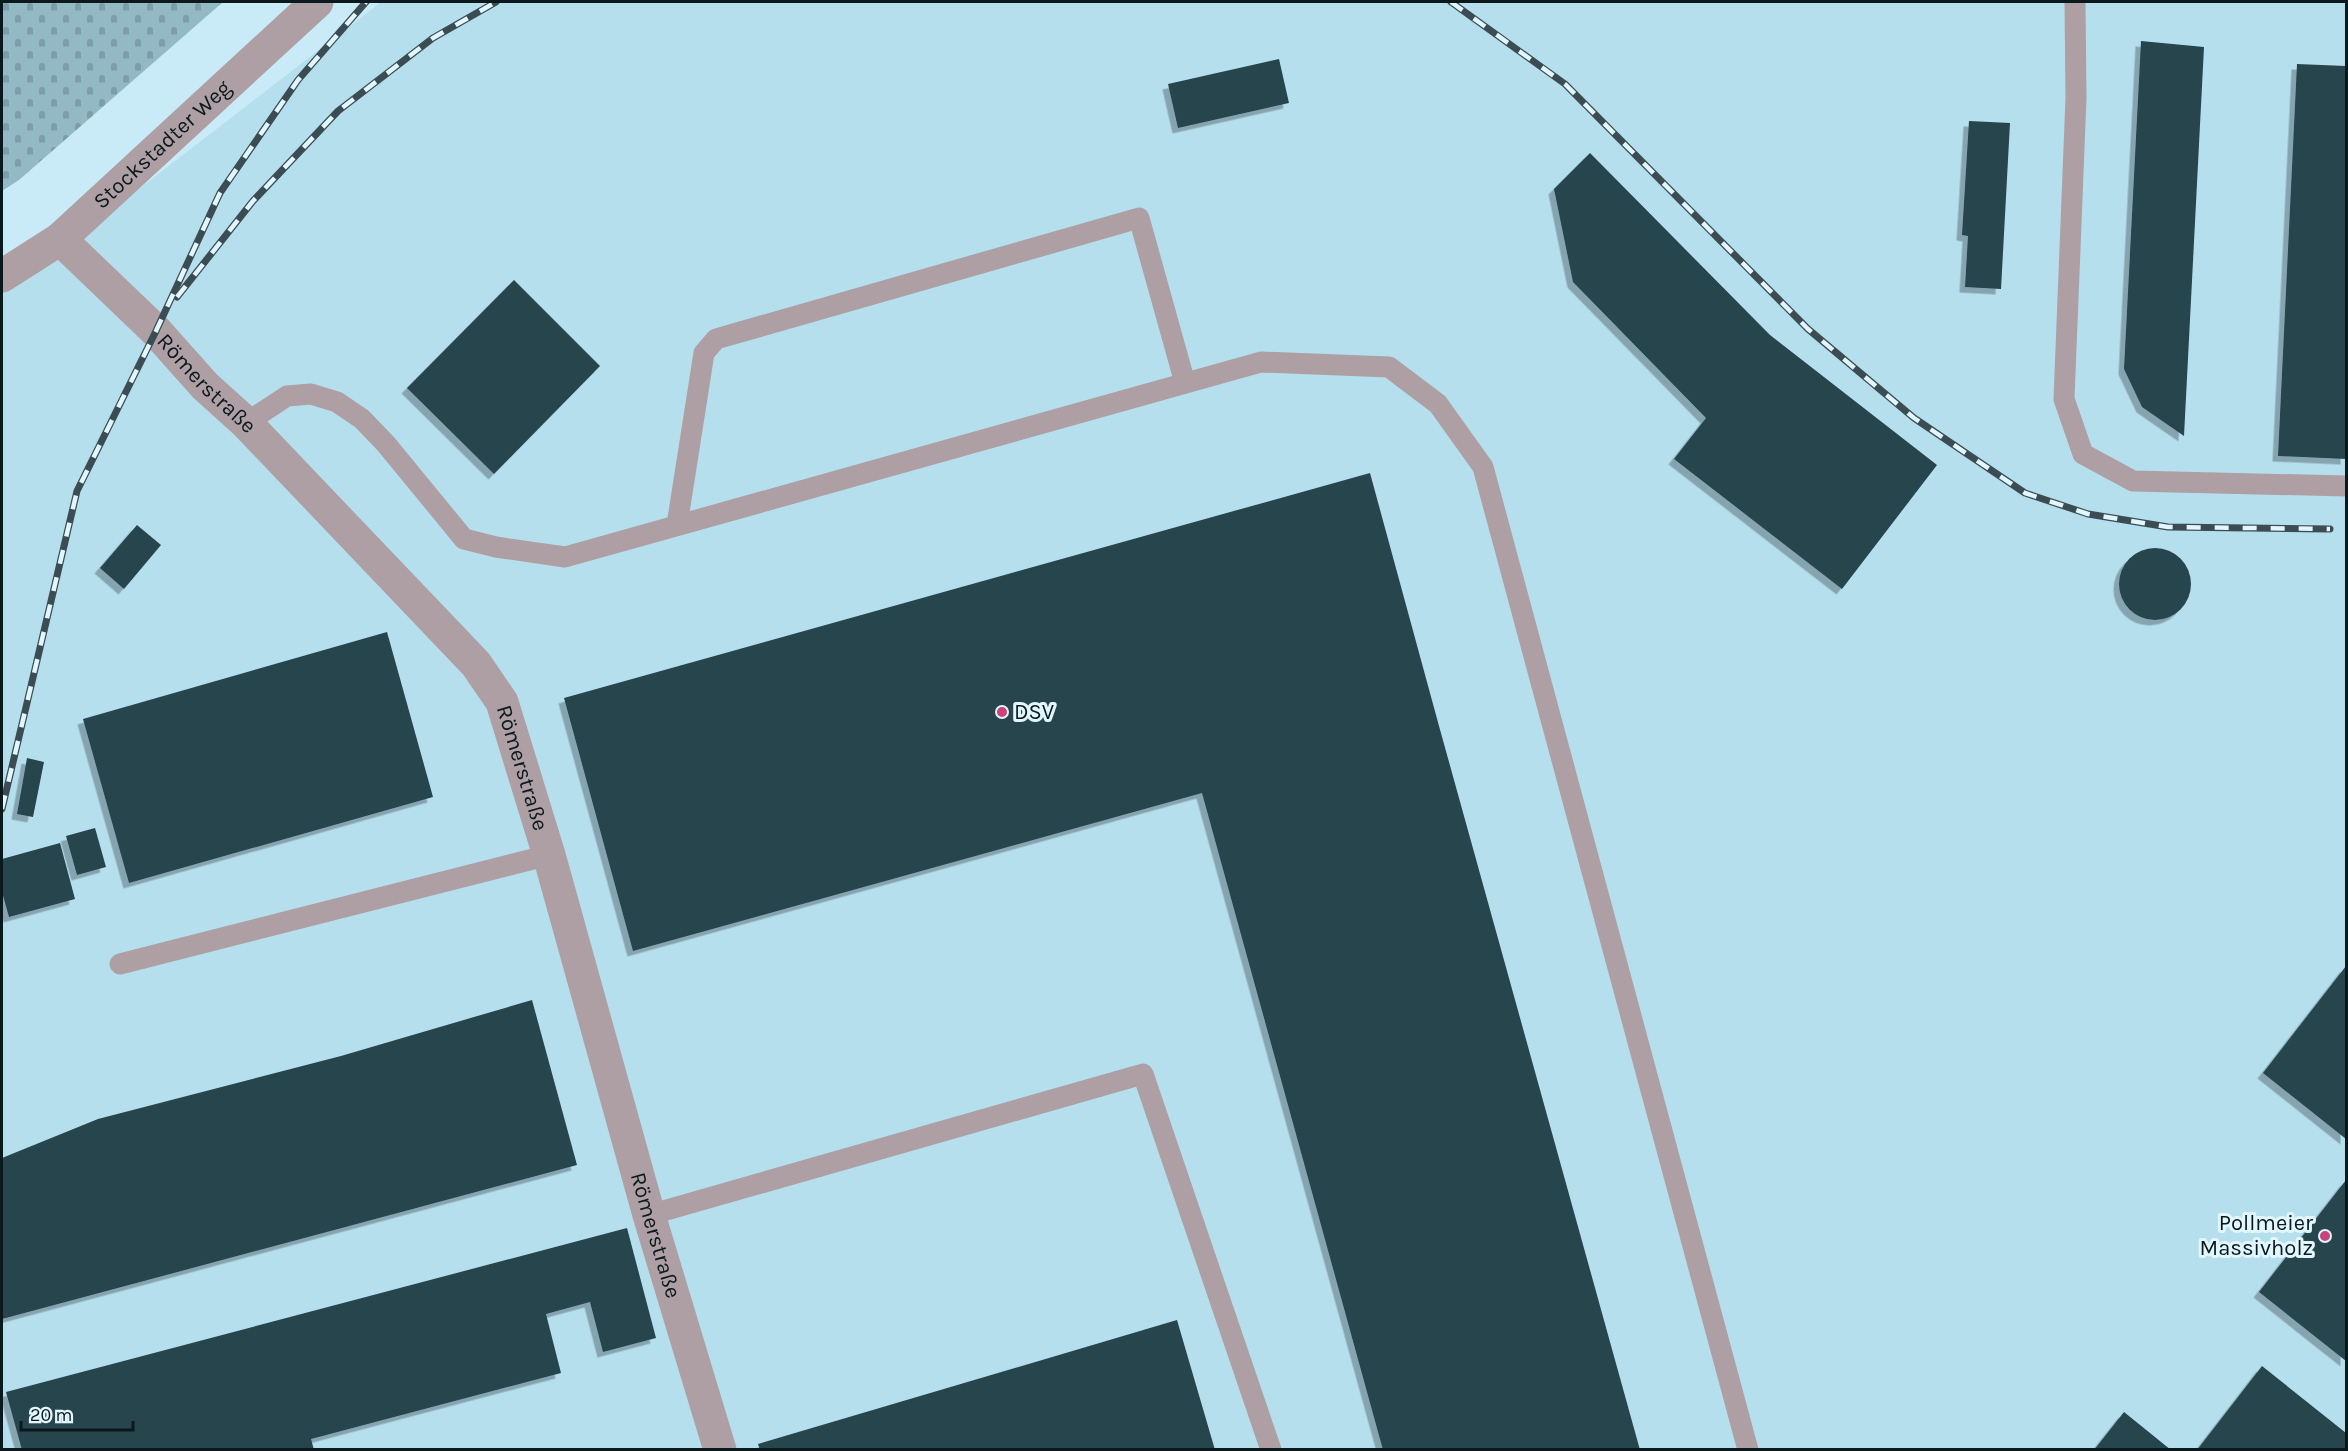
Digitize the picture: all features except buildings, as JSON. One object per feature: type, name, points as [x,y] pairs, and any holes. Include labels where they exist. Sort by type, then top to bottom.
[{"type":"street","name":"Stockstadter Weg","points":[[2,276],[60,239],[317,2]]},
{"type":"street","name":"Römerstraße","points":[[60,239],[156,331],[206,386],[246,423],[476,664],[502,702],[549,855],[649,1215],[720,1449]]},
{"type":"lane","points":[[2075,2],[2076,98],[2064,399],[2083,454],[2133,482],[2346,486]]},
{"type":"lane","points":[[677,525],[704,353],[716,339],[1139,218],[1185,383]]},
{"type":"lane","points":[[246,423],[287,396],[310,394],[337,402],[362,419],[386,444],[464,539],[496,547],[565,556],[1261,362],[1389,367],[1438,404],[1484,467],[1748,1449]]},
{"type":"lane","points":[[120,964],[549,855]]},
{"type":"lane","points":[[649,1215],[1143,1074],[1271,1449]]},
{"type":"shaded area","points":[[381,2],[2346,2],[2346,1449],[2,1450],[2,289],[52,256]]},
{"type":"green space","points":[[2,2],[223,2],[19,180],[2,191]]},
{"type":"railway","points":[[2,809],[77,491],[156,331],[220,193],[298,80],[366,2]]},
{"type":"railway","points":[[177,297],[253,201],[338,111],[433,38],[496,2]]},
{"type":"railway","points":[[1451,2],[1565,84],[1808,329],[1914,418],[2025,493],[2088,514],[2168,527],[2330,529]]},
{"type":"place","name":"DSV","points":[[1002,712]]},
{"type":"place","name":"Pollmeier Massivholz","points":[[2325,1236]]}]
